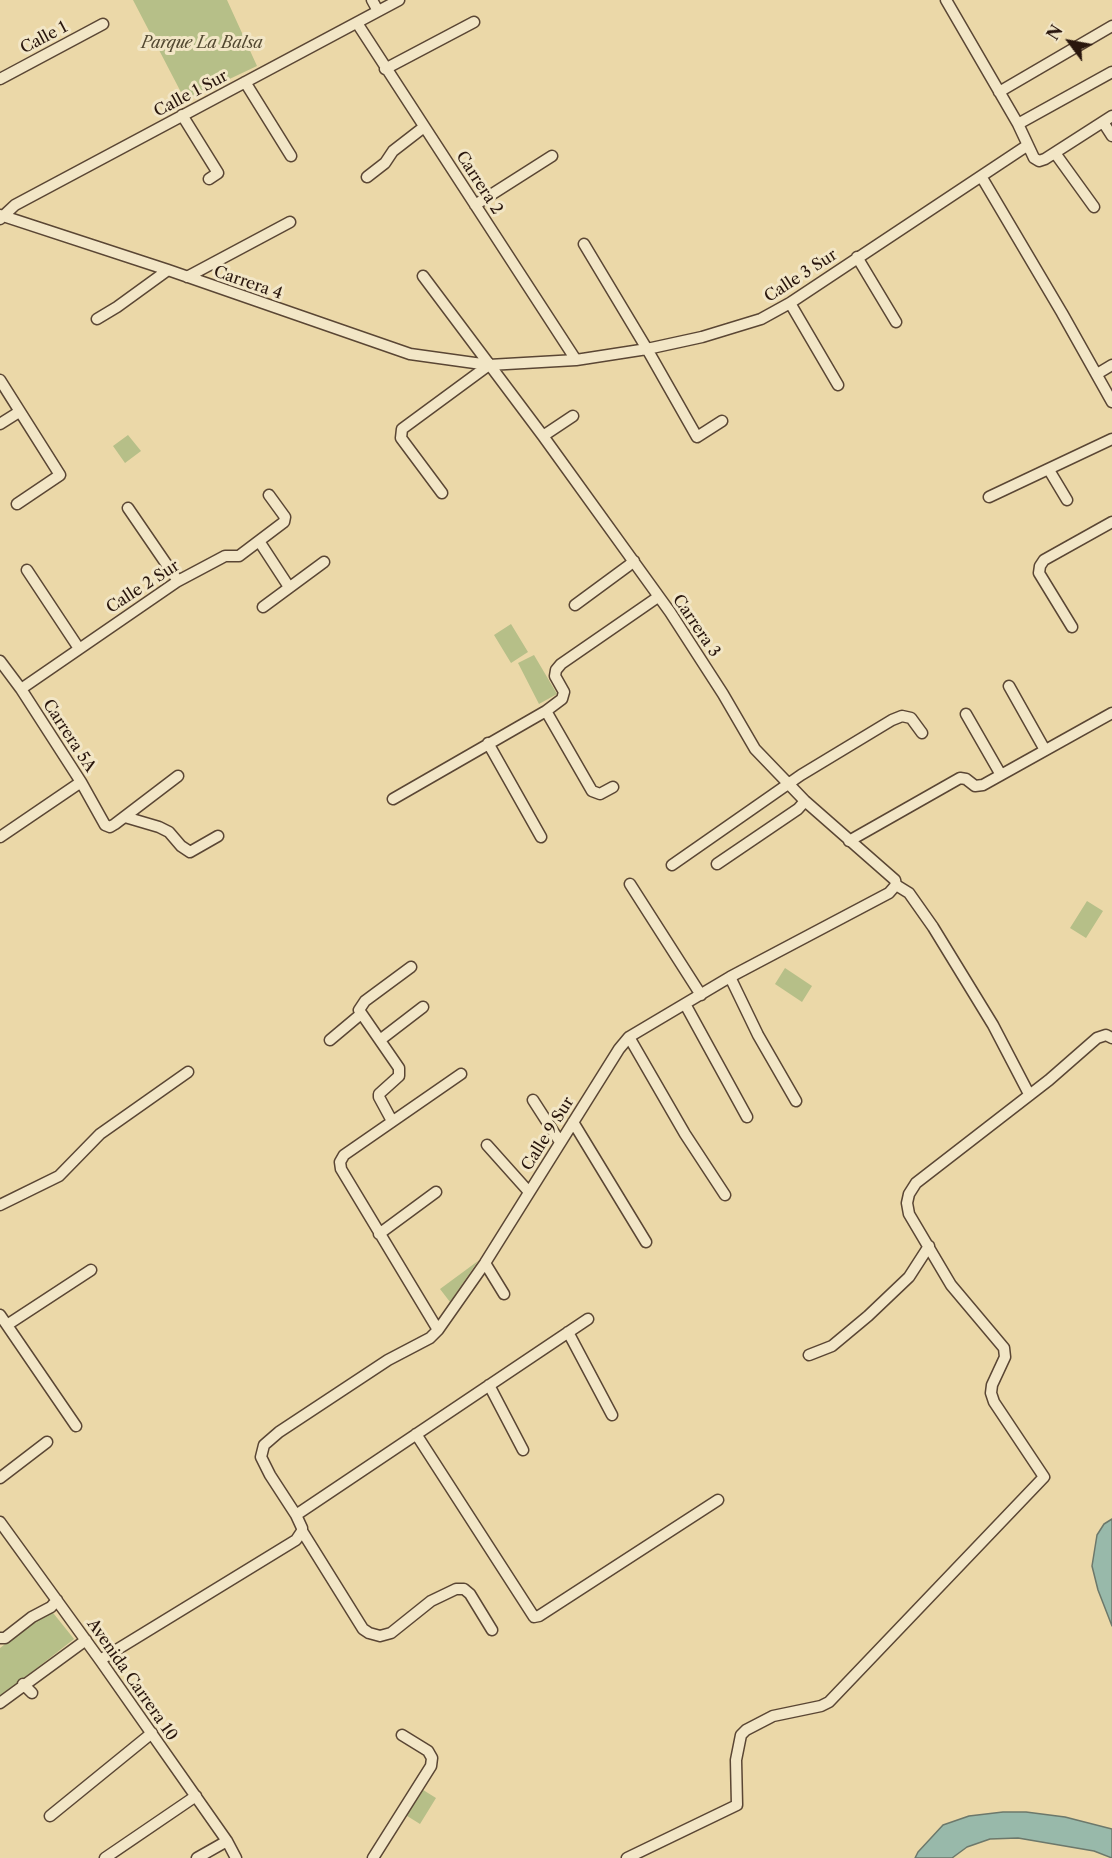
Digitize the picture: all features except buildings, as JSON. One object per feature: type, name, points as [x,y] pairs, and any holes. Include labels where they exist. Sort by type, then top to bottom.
[{"type":"street","points":[[372,0],[378,10]]},
{"type":"street","name":"Calle 1 Sur","points":[[1,217],[15,205],[399,0]]},
{"type":"street","points":[[946,0],[1018,124],[1034,158],[1039,161],[1055,153],[1108,119],[1112,136]]},
{"type":"street","points":[[386,69],[474,22]]},
{"type":"street","name":"Carrera 2","points":[[357,23],[576,360]]},
{"type":"street","name":"Calle 1","points":[[0,79],[103,24]]},
{"type":"street","points":[[999,92],[1112,26]]},
{"type":"street","points":[[1018,124],[1112,72]]},
{"type":"street","points":[[245,82],[291,156]]},
{"type":"street","points":[[182,115],[218,172],[210,178]]},
{"type":"street","points":[[367,177],[385,163],[393,151],[424,127]]},
{"type":"street","name":"Calle 3 Sur","points":[[489,365],[576,360],[647,349],[702,337],[761,319],[790,303],[1028,145]]},
{"type":"street","points":[[1055,153],[1094,207]]},
{"type":"street","points":[[475,205],[552,156]]},
{"type":"street","points":[[981,176],[1112,402]]},
{"type":"street","name":"Carrera 4","points":[[1,217],[168,270],[410,354],[489,365]]},
{"type":"street","points":[[187,277],[290,222]]},
{"type":"street","points":[[584,244],[697,436],[722,422]]},
{"type":"street","points":[[857,257],[896,322]]},
{"type":"street","points":[[97,320],[126,302],[168,270]]},
{"type":"street","name":"Carrera 3","points":[[423,276],[543,436],[670,612],[719,686],[755,749],[805,801],[895,880],[896,885],[909,893],[933,927],[993,1025],[1029,1094]]},
{"type":"street","points":[[790,303],[838,385]]},
{"type":"street","points":[[442,494],[401,438],[402,429],[489,365]]},
{"type":"street","points":[[1099,378],[1112,365]]},
{"type":"street","points":[[1099,378],[1112,376]]},
{"type":"street","points":[[0,380],[60,475],[17,504]]},
{"type":"street","points":[[0,424],[19,412]]},
{"type":"street","points":[[543,436],[573,416]]},
{"type":"street","points":[[989,497],[1112,439]]},
{"type":"street","points":[[1049,470],[1067,500]]},
{"type":"street","name":"Calle 2 Sur","points":[[21,689],[78,647],[178,581],[225,556],[239,556],[259,541],[285,520],[268,495]]},
{"type":"street","points":[[128,508],[178,581]]},
{"type":"street","points":[[1072,627],[1039,573],[1040,566],[1044,560],[1112,522]]},
{"type":"street","points":[[259,541],[289,587]]},
{"type":"street","points":[[575,605],[634,561]]},
{"type":"street","points":[[263,607],[324,562]]},
{"type":"street","points":[[27,570],[78,647]]},
{"type":"street","points":[[393,798],[546,711],[564,696],[555,676],[561,664],[658,597]]},
{"type":"street","name":"Carrera 5A","points":[[0,661],[21,689],[81,782],[105,825],[110,827],[125,817]]},
{"type":"street","points":[[1009,687],[1045,750]]},
{"type":"street","points":[[546,711],[592,791],[600,794],[614,787]]},
{"type":"street","points":[[849,841],[960,778],[966,779],[975,786],[980,786],[1112,713]]},
{"type":"street","points":[[966,714],[1001,775]]},
{"type":"street","points":[[672,865],[788,784],[898,717],[911,718],[922,733]]},
{"type":"street","points":[[488,743],[541,837]]},
{"type":"street","points":[[125,817],[178,776]]},
{"type":"street","points":[[0,837],[81,782]]},
{"type":"street","points":[[717,864],[798,809],[805,801]]},
{"type":"street","points":[[125,817],[169,832],[181,846],[190,852],[218,836]]},
{"type":"street","points":[[630,884],[701,995]]},
{"type":"street","name":"Calle 9 Sur","points":[[296,1515],[261,1457],[264,1445],[279,1432],[388,1360],[430,1338],[438,1330],[485,1263],[619,1049],[629,1037],[730,977],[889,893],[896,885]]},
{"type":"street","points":[[392,1121],[379,1094],[399,1076],[400,1072],[361,1014],[361,1005],[411,967]]},
{"type":"street","points":[[730,977],[758,1035],[796,1101]]},
{"type":"street","points":[[686,1004],[747,1117]]},
{"type":"street","points":[[380,1040],[423,1007]]},
{"type":"street","points":[[330,1040],[361,1014]]},
{"type":"street","points":[[627,1858],[737,1805],[736,1760],[741,1735],[773,1716],[821,1706],[829,1702],[1044,1477],[994,1402],[991,1393],[992,1385],[1005,1356],[1004,1348],[951,1285],[909,1214],[906,1203],[916,1183],[1049,1080],[1097,1038],[1106,1035],[1112,1038]]},
{"type":"street","points":[[629,1037],[685,1134],[725,1196]]},
{"type":"street","points":[[0,1205],[59,1176],[100,1134],[188,1072]]},
{"type":"street","points":[[438,1330],[341,1169],[340,1161],[344,1155],[461,1074]]},
{"type":"street","points":[[533,1100],[560,1142]]},
{"type":"street","points":[[573,1122],[646,1242]]},
{"type":"street","points":[[487,1144],[529,1192]]},
{"type":"street","points":[[379,1234],[436,1192]]},
{"type":"street","points":[[809,1355],[832,1346],[868,1316],[909,1277],[929,1246]]},
{"type":"street","points":[[485,1263],[504,1294]]},
{"type":"street","points":[[7,1325],[91,1270]]},
{"type":"street","points":[[0,1315],[76,1426]]},
{"type":"street","points":[[492,1630],[470,1594],[464,1589],[456,1589],[431,1601],[391,1633],[380,1636],[369,1634],[363,1629],[302,1531],[296,1515],[588,1319]]},
{"type":"street","points":[[568,1332],[612,1415]]},
{"type":"street","points":[[489,1385],[523,1450]]},
{"type":"street","points":[[416,1434],[534,1617],[539,1616],[718,1500]]},
{"type":"street","points":[[0,1478],[47,1442]]},
{"type":"street","name":"Avenida Carrera 10","points":[[0,1522],[152,1733],[227,1841],[236,1858]]},
{"type":"street","points":[[100,1660],[296,1540],[302,1531]]},
{"type":"street","points":[[0,1638],[5,1638],[32,1617],[51,1607],[57,1600]]},
{"type":"street","points":[[0,1703],[86,1640]]},
{"type":"street","points":[[23,1684],[32,1693]]},
{"type":"street","points":[[50,1816],[152,1733]]},
{"type":"street","points":[[373,1858],[431,1766],[432,1758],[428,1750],[402,1735]]},
{"type":"street","points":[[105,1858],[196,1797]]},
{"type":"street","points":[[197,1858],[227,1841]]},
{"type":"green space","name":"Parque La Balsa","points":[[133,0],[227,0],[257,66],[185,100]]},
{"type":"green space","points":[[128,435],[141,451],[125,463],[113,446]]},
{"type":"green space","points":[[511,624],[528,652],[511,663],[494,635]]},
{"type":"green space","points":[[534,655],[557,694],[539,704],[518,663]]},
{"type":"green space","points":[[1087,901],[1103,911],[1086,938],[1070,928]]},
{"type":"green space","points":[[785,968],[812,986],[802,1002],[775,984]]},
{"type":"green space","points":[[478,1261],[450,1302],[440,1289]]},
{"type":"green space","points":[[50,1609],[74,1639],[0,1697],[0,1648]]},
{"type":"green space","points":[[420,1788],[436,1798],[420,1824],[404,1814]]},
{"type":"shaded area","points":[[1112,1519],[1112,1626],[1098,1590],[1092,1566],[1097,1535],[1104,1524]]},
{"type":"shaded area","points":[[1026,1812],[1065,1817],[1112,1829],[1112,1858],[1094,1851],[1018,1838],[990,1839],[967,1847],[952,1858],[915,1858],[943,1825],[969,1816]]}]
